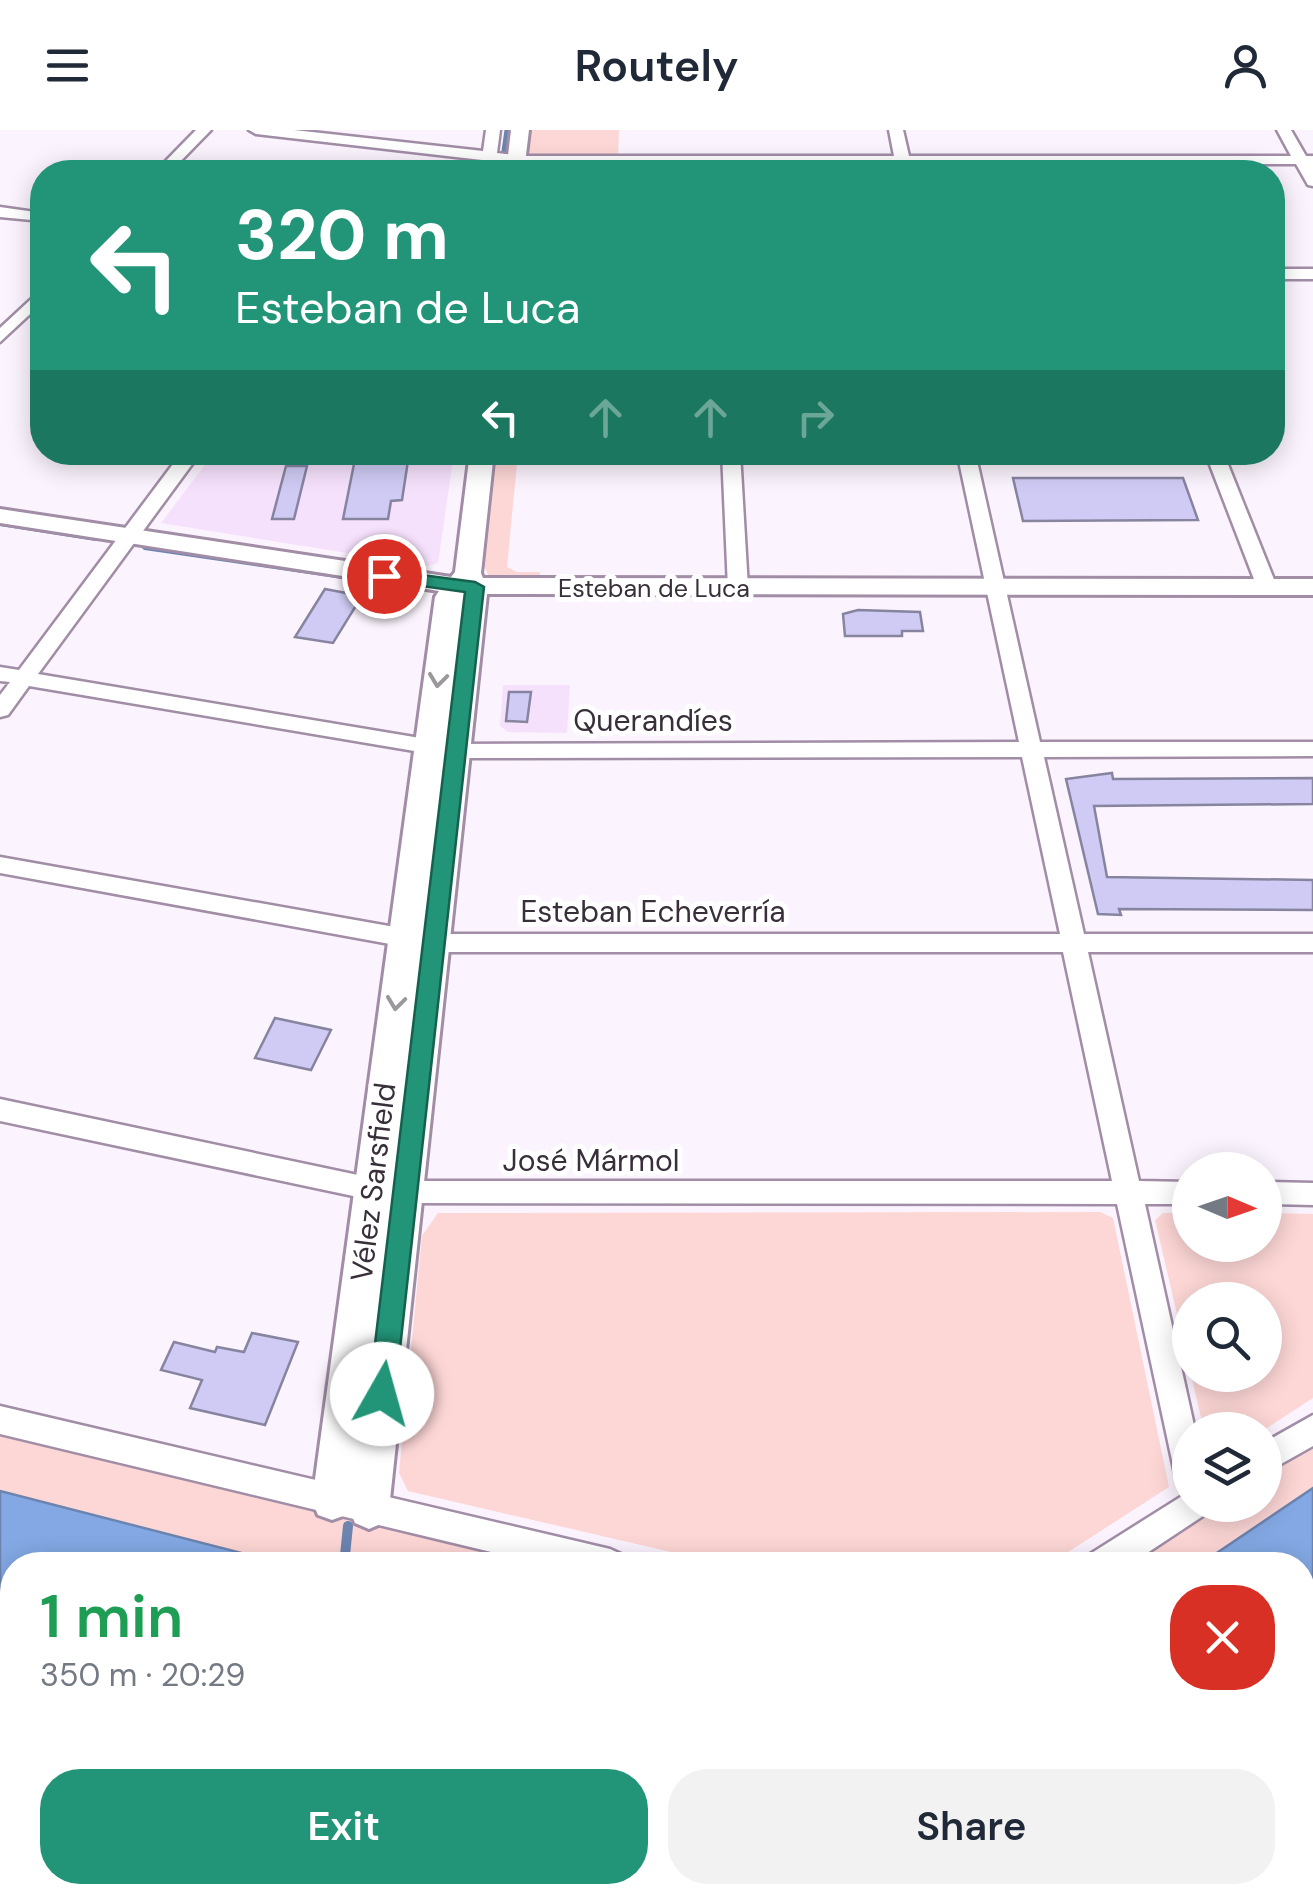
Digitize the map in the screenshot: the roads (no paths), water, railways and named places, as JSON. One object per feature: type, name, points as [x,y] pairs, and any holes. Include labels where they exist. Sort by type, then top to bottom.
[{"type":"street","points":[[174,160],[204,130]]},
{"type":"street","points":[[256,130],[455,160]]},
{"type":"street","points":[[489,160],[494,130]]},
{"type":"street","points":[[517,160],[520,130]]},
{"type":"street","points":[[896,130],[903,160]]},
{"type":"street","points":[[1284,130],[1307,160],[1313,182]]},
{"type":"street","points":[[0,212],[30,216]]},
{"type":"street","points":[[1285,274],[1313,274]]},
{"type":"street","points":[[0,337],[30,306]]},
{"type":"street","points":[[0,710],[182,465]]},
{"type":"street","name":"Vélez Sarsfield","points":[[350,1505],[480,465]]},
{"type":"street","points":[[732,465],[738,588]]},
{"type":"street","points":[[969,465],[1176,1412]]},
{"type":"street","points":[[1219,465],[1267,587]]},
{"type":"street","name":"Esteban de Luca","points":[[0,516],[466,582],[738,588],[1313,586]]},
{"type":"street","name":"Querandíes","points":[[0,674],[442,749],[1313,749]]},
{"type":"street","name":"Esteban Echeverría","points":[[0,865],[419,942],[1313,944]]},
{"type":"street","name":"José Mármol","points":[[0,1110],[389,1191],[1172,1193]]},
{"type":"street","points":[[1282,1194],[1313,1194]]},
{"type":"street","points":[[0,1420],[554,1552]]},
{"type":"street","points":[[1282,1449],[1313,1430]]},
{"type":"street","points":[[1121,1552],[1172,1518]]},
{"type":"water","points":[[1313,1488],[1313,1552],[1218,1552],[1263,1522],[1282,1522],[1282,1509]]},
{"type":"water","points":[[0,1491],[237,1552],[0,1552]]},
{"type":"waterway","points":[[504,151],[507,130]]},
{"type":"waterway","points":[[0,523],[96,538]]},
{"type":"waterway","points":[[145,547],[378,581]]},
{"type":"waterway","points":[[345,1552],[348,1526]]}]
